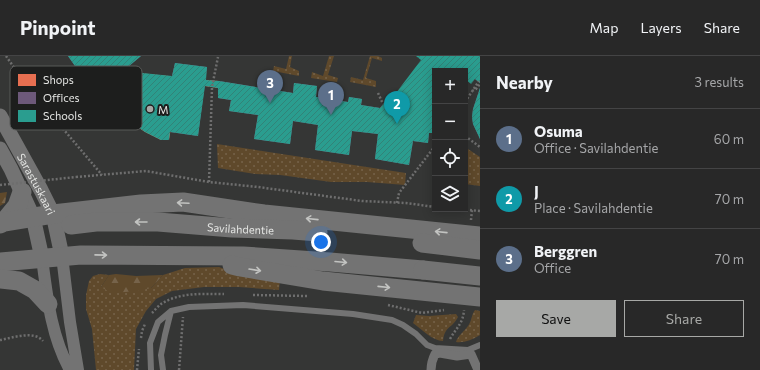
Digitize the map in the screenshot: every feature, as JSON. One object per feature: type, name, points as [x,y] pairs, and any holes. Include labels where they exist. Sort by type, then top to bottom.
[{"type":"main road","points":[[1,225],[17,206],[22,192]]},
{"type":"main road","points":[[55,220],[141,204],[183,202],[264,214],[480,236]]},
{"type":"main road","name":"Savilahdentie","points":[[1,225],[55,220],[96,222],[158,222],[232,228],[313,232],[480,250]]},
{"type":"main road","points":[[0,262],[81,255],[243,256],[330,262],[480,276]]},
{"type":"main road","points":[[204,256],[240,268],[472,301]]},
{"type":"main road","points":[[0,279],[19,281],[35,290],[48,304]]},
{"type":"street","name":"Sarastuskaari","points":[[0,116],[41,190],[55,220],[62,256]]},
{"type":"street","name":"Sarastuskaari","points":[[0,149],[22,192],[34,222],[42,258]]},
{"type":"street","points":[[62,256],[70,322],[78,370]]},
{"type":"street","points":[[42,258],[48,304],[65,362],[70,370]]},
{"type":"street","points":[[431,370],[431,362],[435,354],[440,353],[457,356],[471,354],[478,370]]},
{"type":"lane","points":[[151,370],[150,343],[158,322],[171,311],[189,308],[243,305],[353,314],[392,320],[403,325],[416,334],[427,345],[435,348],[468,350],[480,345]]},
{"type":"lane","points":[[162,370],[161,355],[171,311]]},
{"type":"path","points":[[6,56],[13,66]]},
{"type":"path","points":[[209,182],[212,87],[218,58]]},
{"type":"path","points":[[468,97],[479,82]]},
{"type":"path","points":[[378,93],[384,104]]},
{"type":"path","points":[[64,130],[102,175]]},
{"type":"path","points":[[468,138],[480,147]]},
{"type":"path","points":[[396,203],[399,194],[432,150]]},
{"type":"path","points":[[0,186],[76,177],[146,172],[209,182],[362,201],[432,206]]},
{"type":"path","points":[[468,210],[480,211]]},
{"type":"path","points":[[179,370],[186,294]]},
{"type":"path","points":[[449,350],[450,340],[460,326],[472,301]]},
{"type":"path","points":[[0,340],[26,335],[42,339],[46,345]]},
{"type":"green space","points":[[289,56],[292,56],[290,67],[299,71],[299,76],[273,71],[274,66],[286,69]]},
{"type":"green space","points":[[329,56],[334,56],[328,75],[338,78],[337,82],[311,78],[312,72],[323,76]]},
{"type":"green space","points":[[370,56],[378,56],[382,58],[382,61],[372,58],[366,78],[376,81],[376,87],[350,82],[351,77],[363,80]]},
{"type":"green space","points":[[217,144],[406,173],[405,185],[367,182],[331,182],[280,175],[255,174],[218,168]]},
{"type":"green space","points":[[468,149],[480,157],[480,186],[468,184]]},
{"type":"green space","points":[[7,192],[5,203],[0,206],[0,193]]},
{"type":"green space","points":[[219,267],[239,274],[280,279],[279,290],[239,287],[204,287],[172,291],[156,299],[146,311],[136,329],[134,370],[96,370],[92,329],[86,309],[86,295],[89,281],[93,276],[100,274],[109,275],[101,287],[151,288],[163,275],[185,268]]},
{"type":"green space","points":[[116,274],[136,276],[163,275],[151,288],[138,291],[111,293],[101,287],[109,275]]},
{"type":"green space","points":[[475,310],[480,311],[480,335],[468,341],[456,342],[458,337],[469,324]]},
{"type":"green space","points":[[456,314],[458,317],[445,332],[443,341],[431,337],[413,323],[416,315],[429,316]]},
{"type":"building: Shops","name":"M","points":[[142,73],[179,77],[169,140],[161,140],[142,130]]},
{"type":"building: Shops","points":[[206,80],[219,81],[218,88],[205,86]]},
{"type":"building: Offices","points":[[68,56],[141,56],[129,66],[75,66]]},
{"type":"building: Offices","points":[[175,63],[207,67],[198,136],[170,132],[179,77],[172,76]]},
{"type":"building: Offices","points":[[480,73],[480,83],[475,79]]},
{"type":"building: Offices","points":[[219,81],[293,93],[294,83],[317,86],[316,97],[348,102],[349,97],[362,99],[361,105],[380,108],[393,92],[432,115],[432,132],[429,132],[428,143],[413,141],[409,165],[375,159],[378,134],[352,131],[349,155],[315,150],[318,125],[293,121],[290,144],[254,139],[258,115],[229,111],[231,100],[218,98]]},
{"type":"building: Offices","points":[[480,88],[480,139],[473,124],[472,117]]},
{"type":"building: Schools","points":[[68,56],[141,56],[129,66],[75,66]]},
{"type":"building: Schools","points":[[416,56],[480,56],[480,83],[475,79],[471,84],[468,82],[468,68],[432,68],[432,133],[429,133],[428,143],[413,141],[409,165],[375,159],[378,134],[352,131],[349,155],[315,150],[318,125],[293,121],[290,144],[254,139],[258,115],[229,111],[231,100],[218,98],[218,88],[205,86],[198,136],[170,132],[169,140],[161,140],[142,130],[142,73],[172,76],[175,63],[207,67],[206,80],[293,93],[294,83],[317,86],[316,97],[348,102],[349,97],[362,99],[361,105],[380,108],[393,92],[396,93],[421,60]]},
{"type":"building: Schools","points":[[480,88],[480,139],[473,124],[472,117]]},
{"type":"place","name":"Berggren","points":[[270,103]]},
{"type":"place","name":"M","points":[[150,109]]},
{"type":"place","name":"Osuma","points":[[331,115]]},
{"type":"place","name":"J","points":[[397,124]]}]
